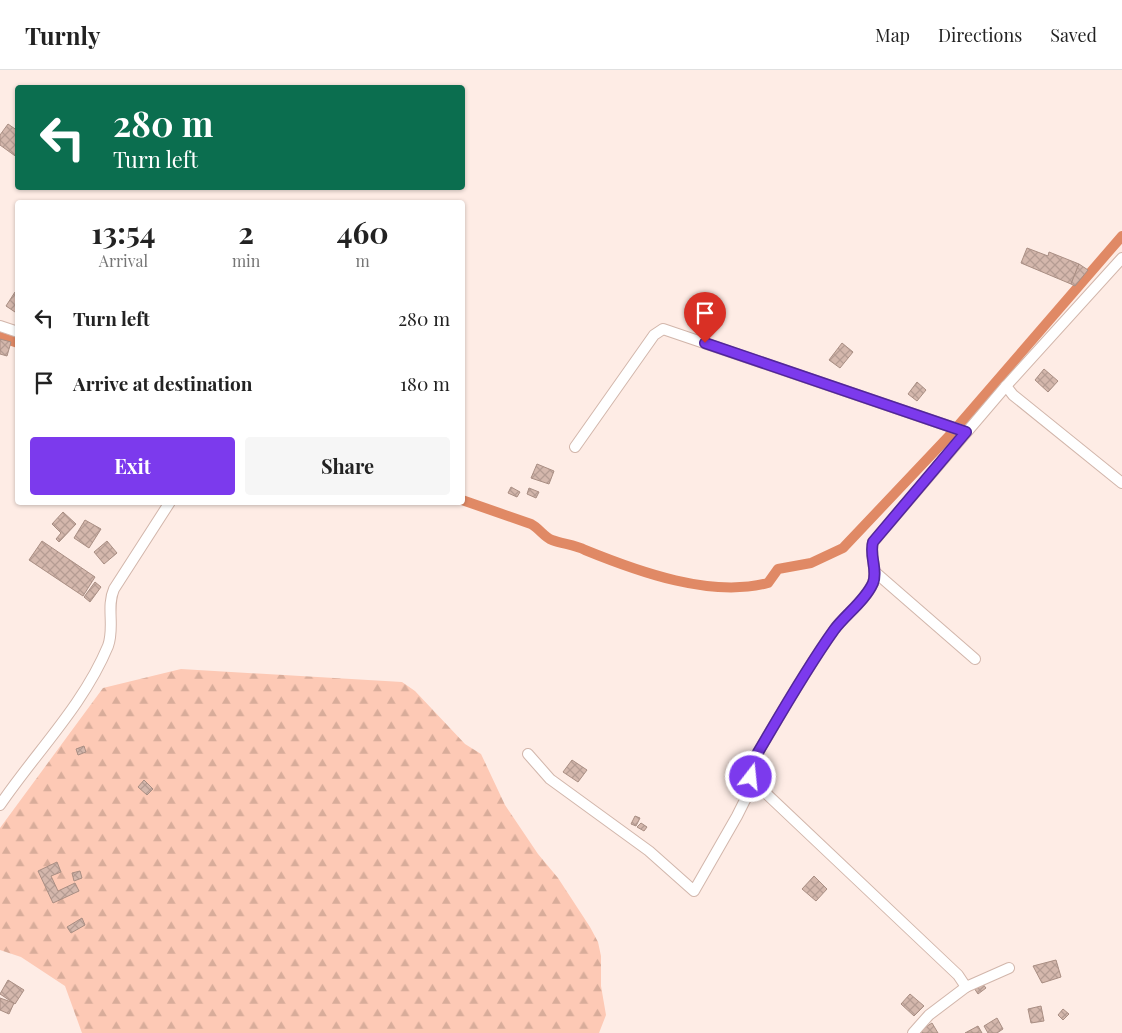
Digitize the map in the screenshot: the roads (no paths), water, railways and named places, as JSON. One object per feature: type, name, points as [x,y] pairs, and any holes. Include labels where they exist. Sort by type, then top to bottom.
[{"type":"street","points":[[966,986],[958,974],[754,782],[751,777],[753,761],[834,630],[871,586],[875,572],[871,556],[873,542],[1006,386],[1122,258]]},
{"type":"street","points":[[0,326],[15,331]]},
{"type":"street","points":[[575,448],[654,335],[663,329],[966,432]]},
{"type":"street","points":[[1006,386],[1122,482]]},
{"type":"street","points":[[0,805],[21,775],[49,742],[89,684],[108,644],[111,632],[110,597],[168,505]]},
{"type":"street","points":[[875,572],[975,659]]},
{"type":"street","points":[[528,754],[550,779],[649,851],[694,891],[737,816],[754,782]]},
{"type":"street","points":[[913,1033],[929,1015],[966,986],[1008,968]]},
{"type":"waterway","points":[[465,501],[531,524],[552,540],[652,574],[699,585],[723,587],[746,587],[768,583],[778,569],[811,563],[843,548],[950,435],[1122,236]]},
{"type":"waterway","points":[[0,337],[15,342]]}]
